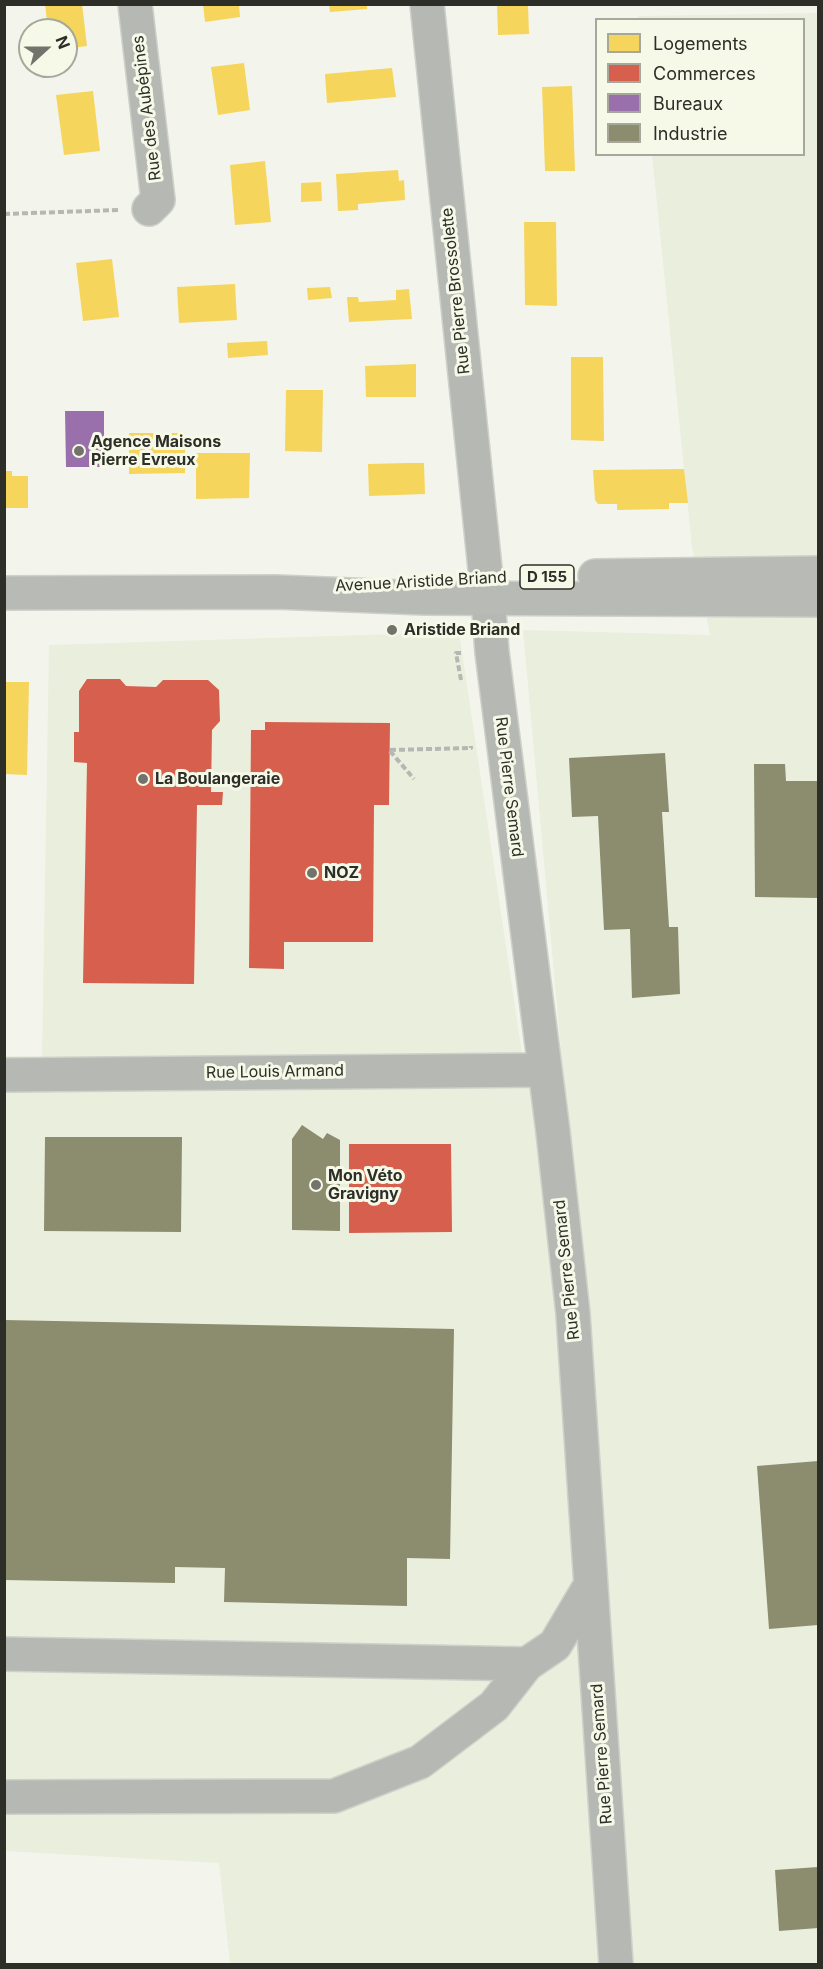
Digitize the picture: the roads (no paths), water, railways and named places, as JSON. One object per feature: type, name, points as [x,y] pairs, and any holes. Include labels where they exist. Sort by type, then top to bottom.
[{"type":"main road","name":"Avenue Aristide Briand","points":[[737,587],[819,573]]},
{"type":"main road","name":"Avenue Aristide Briand","points":[[4,593],[276,592],[337,585],[487,588],[737,587],[819,600]]},
{"type":"street","name":"Rue des Aubépines","points":[[135,4],[158,200],[149,209]]},
{"type":"street","name":"Rue Pierre Brossolette","points":[[427,4],[487,588]]},
{"type":"street","name":"Rue Pierre Semard","points":[[487,588],[492,652],[545,1070],[573,1314],[616,1965]]},
{"type":"street","name":"Rue Louis Armand","points":[[4,1075],[545,1070]]},
{"type":"street","points":[[4,1797],[333,1796],[420,1762],[494,1706],[527,1664],[555,1645],[590,1586]]},
{"type":"street","points":[[4,1654],[527,1664]]},
{"type":"place","name":"Agence Maisons Pierre Evreux","points":[[79,451]]},
{"type":"place","name":"Aristide Briand","points":[[392,630]]},
{"type":"place","name":"La Boulangeraie","points":[[143,779]]},
{"type":"place","name":"NOZ","points":[[312,873]]},
{"type":"place","name":"Mon Véto Gravigny","points":[[316,1185]]}]
